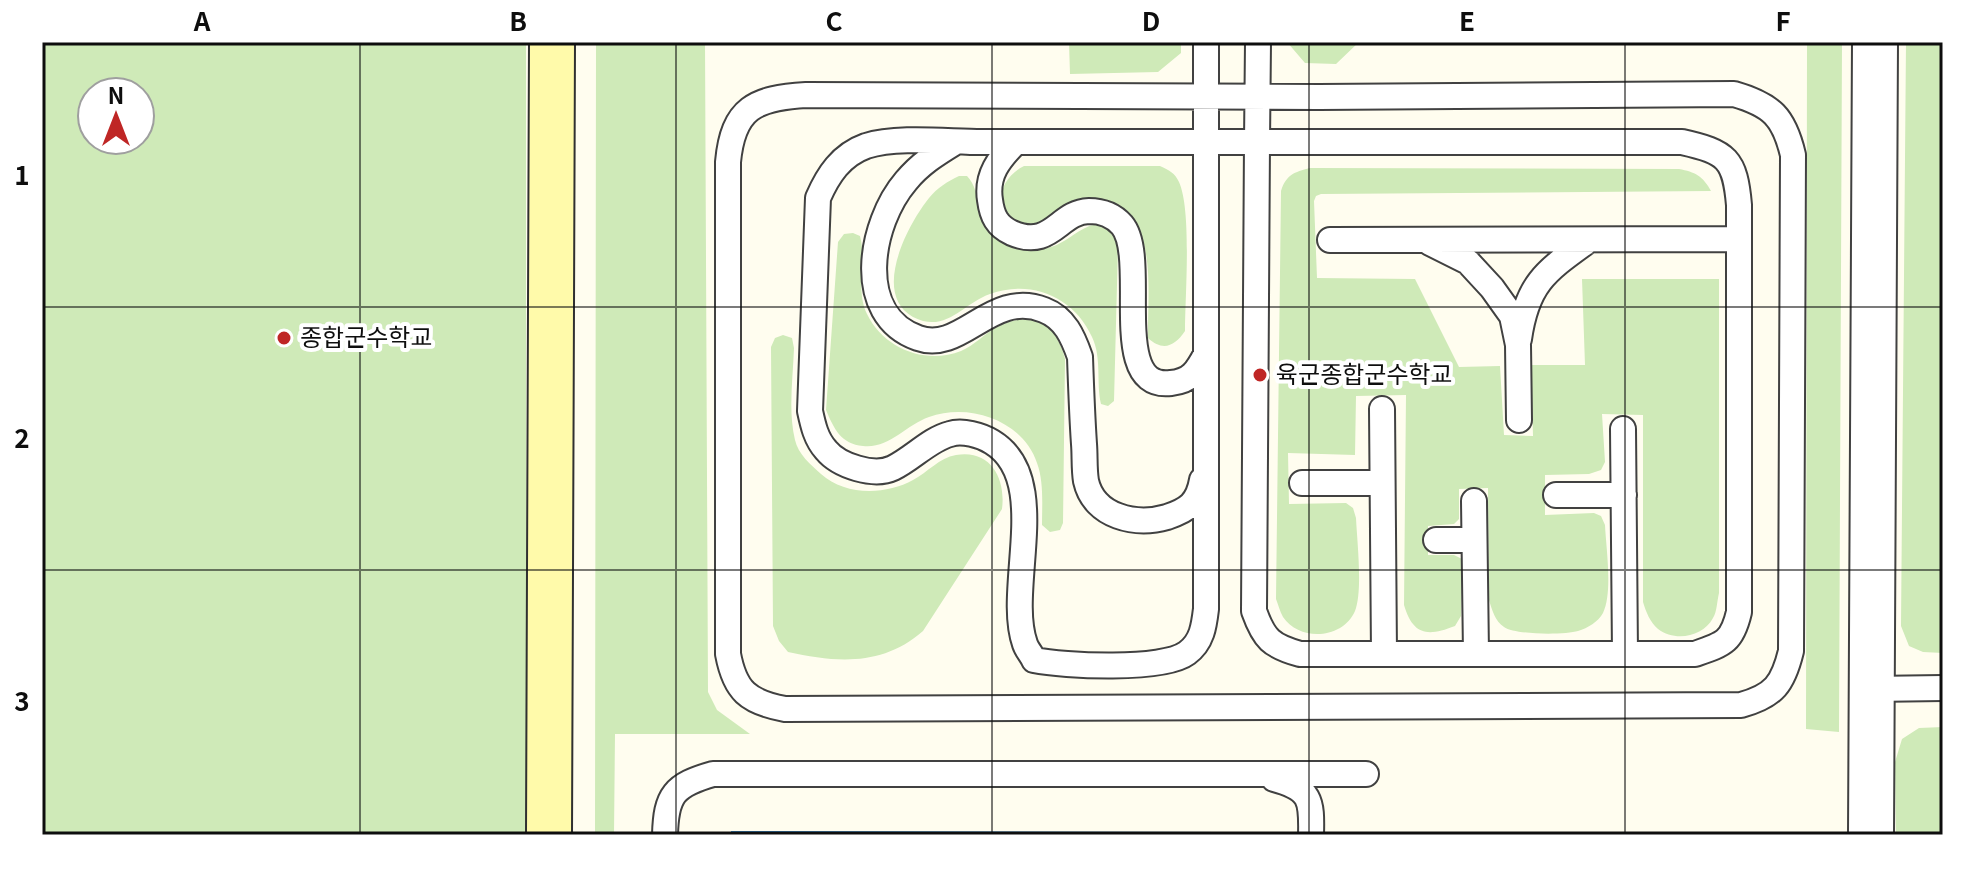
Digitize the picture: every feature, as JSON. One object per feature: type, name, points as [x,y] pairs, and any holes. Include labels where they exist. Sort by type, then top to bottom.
[{"type":"street","points":[[549,835],[552,42]]},
{"type":"street","points":[[1871,835],[1875,42]]},
{"type":"lane","points":[[1206,42],[1206,95],[1206,142],[1206,609],[1203,633],[1187,654],[1157,664],[1055,664],[1034,660],[1025,644],[1021,615],[1024,509],[1019,480],[1010,459],[992,442],[969,434],[950,434],[889,470],[872,471],[848,465],[827,452],[815,433],[810,411],[818,198],[828,175],[846,157],[867,146],[902,142],[956,142],[1016,142],[1206,142],[1257,142],[1682,142],[1707,147],[1727,160],[1737,176],[1739,239],[1739,612],[1734,633],[1721,645],[1695,654],[1300,654],[1279,648],[1262,633],[1254,611],[1257,142],[1258,96],[1258,42]]},
{"type":"lane","points":[[1734,94],[1757,100],[1775,114],[1787,130],[1793,155],[1791,651],[1786,671],[1777,687],[1764,699],[1741,705],[785,709],[762,705],[745,694],[732,676],[728,654],[728,162],[730,139],[737,121],[762,100],[806,95],[1206,95],[1734,94]]},
{"type":"lane","points":[[956,142],[925,161],[904,182],[888,206],[878,236],[874,265],[874,289],[884,313],[901,330],[921,340],[944,339],[1000,308],[1021,304],[1046,310],[1062,321],[1073,337],[1080,357],[1086,483],[1096,503],[1110,514],[1130,519],[1159,519],[1186,511],[1199,496],[1206,454]]},
{"type":"lane","points":[[1016,142],[992,171],[988,189],[992,213],[1001,228],[1018,236],[1035,238],[1050,233],[1076,213],[1090,211],[1108,214],[1121,224],[1130,238],[1134,260],[1134,349],[1139,368],[1150,381],[1165,384],[1183,382],[1196,373],[1206,354]]},
{"type":"lane","points":[[1330,240],[1739,239]]},
{"type":"lane","points":[[1424,240],[1468,262],[1492,288],[1512,316],[1518,345]]},
{"type":"lane","points":[[1519,420],[1518,345],[1522,316],[1533,289],[1549,269],[1589,240]]},
{"type":"lane","points":[[1382,409],[1384,654]]},
{"type":"lane","points":[[1623,429],[1625,654]]},
{"type":"lane","points":[[1302,483],[1382,483]]},
{"type":"lane","points":[[1556,495],[1624,495]]},
{"type":"lane","points":[[1474,501],[1476,654]]},
{"type":"lane","points":[[1436,540],[1474,540]]},
{"type":"lane","points":[[1871,689],[1943,688]]},
{"type":"lane","points":[[665,835],[666,809],[677,791],[693,780],[713,774],[1366,774]]},
{"type":"lane","points":[[1256,774],[1288,783],[1304,793],[1312,807],[1311,835]]},
{"type":"green space","name":"종합군수학교","points":[[42,42],[526,42],[526,835],[42,835]]},
{"type":"green space","points":[[596,42],[705,42],[708,692],[717,710],[750,734],[615,734],[614,835],[595,835]]},
{"type":"green space","points":[[1069,42],[1181,42],[1181,53],[1158,72],[1070,74]]},
{"type":"green space","points":[[1287,42],[1359,42],[1336,64],[1305,63]]},
{"type":"green space","points":[[1807,42],[1842,42],[1839,732],[1806,729]]},
{"type":"green space","points":[[1906,42],[1943,42],[1943,653],[1923,652],[1909,646],[1901,626]]},
{"type":"green space","points":[[1024,166],[1160,166],[1176,176],[1183,195],[1187,254],[1185,331],[1177,340],[1164,346],[1148,338],[1147,260],[1136,223],[1125,210],[1109,201],[1083,198],[1068,203],[1040,222],[1019,222],[1004,209],[1002,194],[1009,178]]},
{"type":"green space","points":[[1310,168],[1679,169],[1702,178],[1711,191],[1321,194],[1314,201],[1317,278],[1415,279],[1459,367],[1500,366],[1504,435],[1533,436],[1531,365],[1585,365],[1582,279],[1719,279],[1719,593],[1714,616],[1703,630],[1688,636],[1665,633],[1658,629],[1647,613],[1643,602],[1643,415],[1602,414],[1605,462],[1601,470],[1589,474],[1545,475],[1545,515],[1594,513],[1601,516],[1605,525],[1608,594],[1603,613],[1598,619],[1582,630],[1562,633],[1518,632],[1501,625],[1489,600],[1488,488],[1459,489],[1459,519],[1454,524],[1428,526],[1428,555],[1454,555],[1462,559],[1461,616],[1455,626],[1436,632],[1417,628],[1404,605],[1406,395],[1356,396],[1355,455],[1288,453],[1289,504],[1346,503],[1353,508],[1359,579],[1355,611],[1341,627],[1331,632],[1300,631],[1283,617],[1276,599],[1281,191],[1291,175]]},
{"type":"green space","points":[[959,176],[967,176],[972,183],[988,230],[1007,245],[1023,249],[1047,248],[1088,226],[1096,225],[1104,226],[1111,233],[1118,246],[1114,401],[1108,406],[1101,404],[1097,353],[1092,337],[1074,311],[1050,295],[1036,290],[1005,290],[990,294],[953,316],[935,322],[913,317],[901,306],[895,292],[894,276],[904,241],[929,198]]},
{"type":"green space","points":[[844,234],[860,236],[862,246],[862,295],[867,314],[874,326],[895,345],[920,355],[948,355],[966,349],[997,327],[1021,319],[1041,323],[1056,336],[1065,359],[1063,523],[1060,530],[1050,532],[1042,525],[1041,478],[1030,448],[1020,436],[993,419],[961,412],[945,413],[929,417],[872,446],[855,445],[835,429],[826,410],[838,242]]},
{"type":"green space","points":[[783,335],[792,338],[794,348],[791,406],[797,445],[809,463],[831,481],[854,490],[891,488],[913,480],[944,459],[968,454],[987,462],[998,477],[1002,509],[923,631],[892,651],[859,659],[788,652],[773,626],[771,347],[775,338]]},
{"type":"green space","points":[[1943,727],[1943,835],[1896,835],[1895,762],[1902,739],[1919,728]]},
{"type":"water","points":[[732,832],[1220,833],[1220,835],[732,835]]},
{"type":"place","name":"종합군수학교","points":[[284,338]]},
{"type":"place","name":"육군종합군수학교","points":[[1260,375]]}]
